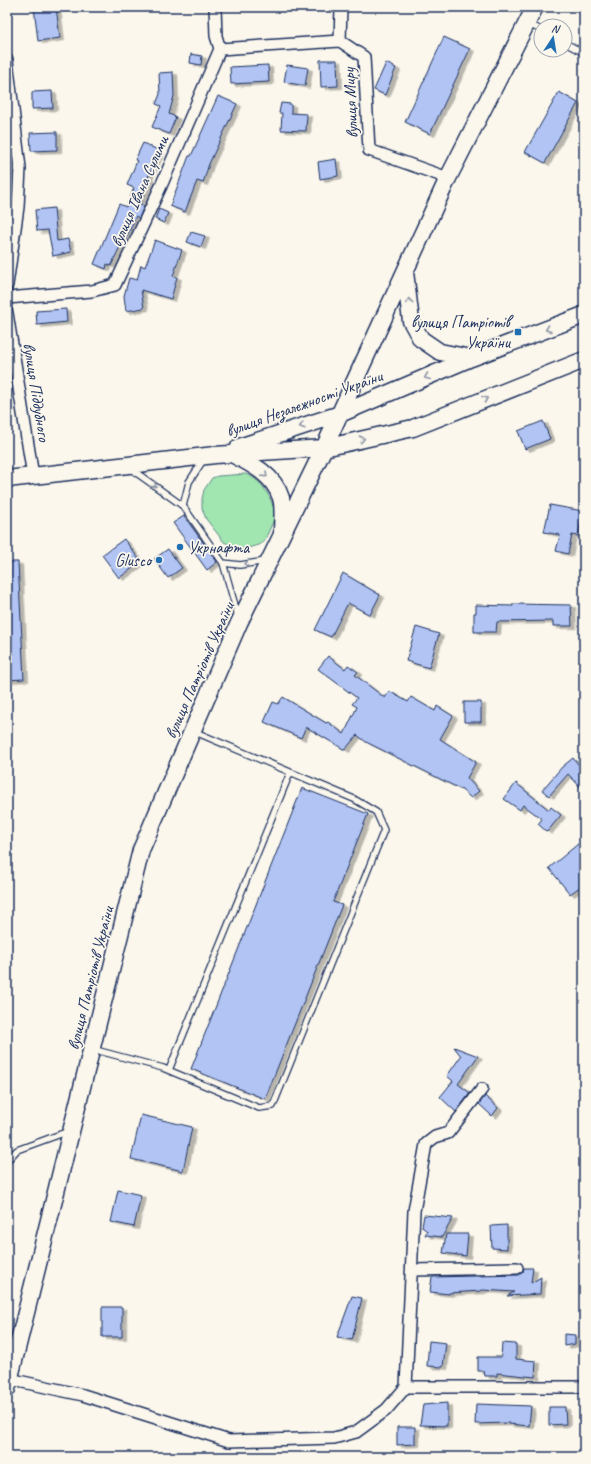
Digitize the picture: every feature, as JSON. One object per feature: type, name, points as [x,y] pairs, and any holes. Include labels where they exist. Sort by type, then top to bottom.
[{"type":"main road","name":"вулиця Патріотів України","points":[[8,1384],[141,850],[239,623],[340,414],[448,178],[535,7]]},
{"type":"main road","points":[[405,272],[411,321],[421,339],[440,352],[471,358]]},
{"type":"main road","name":"вулиця Незалежності України","points":[[210,456],[340,414],[471,358],[584,315]]},
{"type":"main road","name":"вулиця Незалежності України","points":[[7,479],[210,456],[324,448],[412,428],[584,360]]},
{"type":"main road","points":[[232,454],[256,466],[274,484],[281,500],[282,535]]},
{"type":"street","points":[[215,7],[216,36],[220,49],[340,41],[341,7]]},
{"type":"street","name":"вулиця Миру","points":[[340,41],[364,57],[369,150],[448,178]]},
{"type":"street","name":"вулиця Івана Сулими","points":[[7,298],[92,290],[115,285],[161,186],[220,49]]},
{"type":"street","points":[[7,60],[20,168],[18,207],[7,285]]},
{"type":"street","name":"вулиця Піддубного","points":[[7,313],[10,351],[33,476]]},
{"type":"street","points":[[8,1384],[82,1395],[229,1441],[334,1438],[356,1432],[386,1410],[406,1387],[414,1211],[426,1144],[435,1137],[448,1133],[482,1089]]},
{"type":"street","points":[[412,1270],[517,1268]]},
{"type":"street","points":[[406,1387],[584,1387]]},
{"type":"lane","points":[[527,23],[533,26]]},
{"type":"lane","points":[[573,47],[584,53]]},
{"type":"lane","points":[[183,506],[189,482],[210,456]]},
{"type":"lane","points":[[126,465],[183,506],[223,563],[239,623]]},
{"type":"lane","points":[[223,563],[240,565],[270,560]]},
{"type":"lane","points":[[92,1049],[169,1070],[259,1108],[273,1106],[384,830],[376,812],[354,800],[192,731]]},
{"type":"lane","points":[[169,1070],[290,773]]},
{"type":"lane","points":[[7,1161],[17,1150],[71,1130]]},
{"type":"green space","points":[[246,474],[258,481],[266,491],[272,502],[276,515],[264,542],[244,549],[236,548],[224,542],[206,519],[202,508],[202,499],[204,490],[212,478],[218,476]]},
{"type":"building","points":[[34,7],[56,7],[60,38],[38,41]]},
{"type":"building","points":[[444,37],[470,49],[430,134],[405,122]]},
{"type":"building","points":[[191,54],[202,56],[201,65],[190,63]]},
{"type":"building","points":[[320,60],[337,60],[338,86],[321,87]]},
{"type":"building","points":[[386,63],[396,68],[385,95],[374,90]]},
{"type":"building","points":[[268,65],[269,82],[231,84],[230,67]]},
{"type":"building","points":[[287,65],[308,68],[305,86],[284,82]]},
{"type":"building","points":[[173,72],[174,96],[169,114],[176,117],[169,134],[152,127],[161,106],[156,104],[160,94],[159,73]]},
{"type":"building","points":[[52,91],[53,108],[32,109],[32,92]]},
{"type":"building","points":[[559,92],[578,103],[545,163],[525,152]]},
{"type":"building","points":[[218,96],[237,104],[209,164],[203,183],[197,181],[185,212],[170,206],[189,156],[191,156]]},
{"type":"building","points":[[281,103],[291,104],[291,113],[307,114],[306,131],[281,130],[282,113],[279,113]]},
{"type":"building","points":[[57,132],[57,150],[31,151],[30,133]]},
{"type":"building","points":[[143,143],[160,151],[148,177],[150,178],[140,204],[144,206],[139,218],[136,216],[124,243],[122,242],[111,266],[107,264],[106,269],[94,264],[119,204],[126,207],[134,188],[127,185],[137,161],[135,160]]},
{"type":"building","points":[[336,159],[338,176],[320,179],[318,162]]},
{"type":"building","points":[[54,208],[57,241],[68,239],[71,252],[53,256],[48,230],[37,231],[35,210]]},
{"type":"building","points":[[159,209],[168,213],[164,223],[155,219]]},
{"type":"building","points":[[191,232],[205,236],[201,247],[187,242]]},
{"type":"building","points":[[155,240],[182,250],[173,276],[177,277],[171,299],[141,290],[144,308],[126,311],[124,296],[129,278],[137,280],[141,265],[145,267]]},
{"type":"building","points":[[66,309],[67,322],[37,325],[36,311]]},
{"type":"building","points":[[543,421],[550,439],[525,449],[518,431]]},
{"type":"building","points":[[550,505],[583,511],[578,536],[572,535],[568,554],[556,551],[560,535],[544,532]]},
{"type":"building","points":[[184,516],[217,562],[207,570],[173,523]]},
{"type":"building","points":[[124,539],[141,562],[119,578],[102,555]]},
{"type":"building","points":[[168,549],[182,568],[168,578],[154,559]]},
{"type":"building","points":[[7,562],[18,562],[24,679],[7,680]]},
{"type":"building","points":[[343,573],[380,595],[370,615],[348,603],[331,637],[315,630]]},
{"type":"building","points":[[513,604],[571,605],[572,626],[553,626],[553,621],[497,622],[496,632],[474,632],[474,613],[476,613],[476,605],[513,606]]},
{"type":"building","points":[[416,627],[439,634],[429,668],[406,661]]},
{"type":"building","points":[[328,656],[345,669],[348,665],[358,672],[355,675],[385,698],[389,691],[408,702],[411,697],[435,711],[437,706],[453,716],[440,739],[476,762],[467,778],[479,791],[471,798],[462,790],[366,742],[357,735],[345,750],[306,727],[301,738],[264,722],[273,702],[278,704],[283,697],[326,723],[328,722],[344,734],[357,707],[352,704],[357,698],[318,669]]},
{"type":"building","points":[[464,702],[481,702],[481,722],[464,722]]},
{"type":"building","points":[[573,758],[584,771],[584,791],[568,774],[549,796],[542,790],[562,767]]},
{"type":"building","points":[[516,783],[549,810],[551,807],[561,815],[547,832],[538,824],[542,819],[523,805],[520,810],[504,799]]},
{"type":"building","points":[[302,788],[368,814],[333,902],[342,905],[265,1099],[191,1069]]},
{"type":"building","points":[[584,839],[584,884],[570,894],[549,868]]},
{"type":"building","points":[[454,1047],[478,1056],[458,1084],[470,1093],[456,1112],[440,1097],[453,1081],[447,1076],[461,1056]]},
{"type":"building","points":[[485,1096],[498,1108],[492,1116],[479,1104]]},
{"type":"building","points":[[141,1115],[192,1127],[183,1171],[131,1159]]},
{"type":"building","points":[[118,1190],[141,1195],[134,1227],[111,1222]]},
{"type":"building","points":[[424,1215],[453,1218],[442,1237],[425,1235],[427,1231],[422,1227]]},
{"type":"building","points":[[507,1225],[507,1249],[492,1248],[491,1226]]},
{"type":"building","points":[[446,1234],[468,1234],[466,1256],[443,1253]]},
{"type":"building","points":[[524,1268],[533,1268],[531,1283],[541,1277],[540,1294],[507,1296],[514,1292],[482,1290],[449,1294],[430,1292],[432,1277],[519,1275],[523,1272]]},
{"type":"building","points":[[352,1296],[362,1298],[352,1340],[337,1337]]},
{"type":"building","points":[[102,1307],[122,1307],[122,1337],[102,1337]]},
{"type":"building","points":[[564,1334],[575,1335],[575,1344],[564,1346]]},
{"type":"building","points":[[429,1341],[446,1343],[443,1367],[427,1366]]},
{"type":"building","points":[[502,1343],[516,1344],[516,1359],[536,1361],[535,1377],[497,1373],[497,1376],[485,1376],[484,1371],[478,1371],[478,1357],[501,1357]]},
{"type":"building","points":[[447,1403],[447,1426],[420,1425],[423,1405]]},
{"type":"building","points":[[476,1404],[531,1406],[529,1426],[509,1423],[475,1424]]},
{"type":"building","points":[[549,1407],[565,1407],[566,1424],[549,1425]]},
{"type":"building","points":[[397,1427],[415,1427],[415,1444],[397,1445]]},
{"type":"place","name":"вулиця Патріотів України","points":[[518,332]]},
{"type":"place","name":"Укрнафта","points":[[180,547]]},
{"type":"place","name":"Glusco","points":[[159,560]]}]
